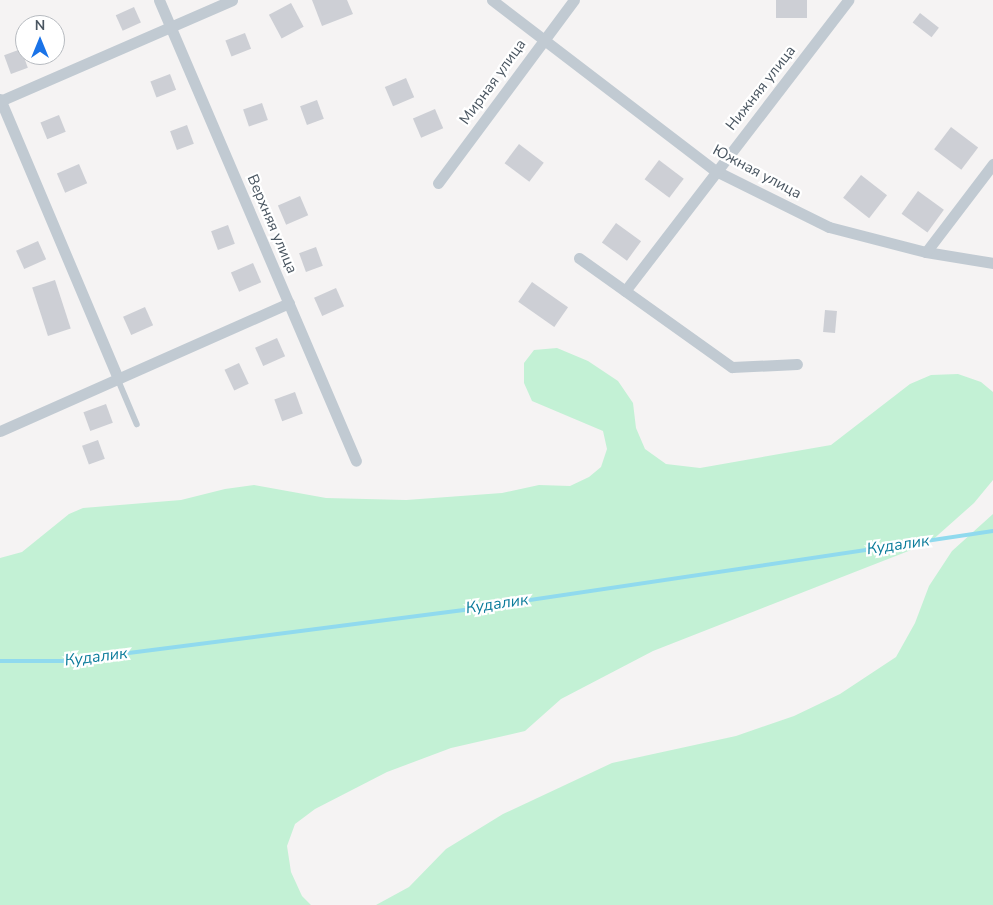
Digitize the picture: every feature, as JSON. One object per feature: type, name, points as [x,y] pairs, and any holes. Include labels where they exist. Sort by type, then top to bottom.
[{"type":"street","name":"Верхняя улица","points":[[159,0],[356,461]]},
{"type":"street","points":[[118,379],[0,100],[172,28],[232,0]]},
{"type":"street","name":"Южная улица","points":[[492,0],[716,170],[829,227],[926,252],[993,263]]},
{"type":"street","name":"Мирная улица","points":[[438,183],[574,0]]},
{"type":"street","name":"Нижняя улица","points":[[624,291],[848,0]]},
{"type":"street","points":[[926,252],[993,164]]},
{"type":"street","points":[[579,258],[732,367],[797,364]]},
{"type":"street","points":[[0,431],[289,303]]},
{"type":"lane","points":[[118,379],[137,424]]},
{"type":"green space","points":[[557,348],[588,361],[618,381],[633,403],[636,428],[645,449],[666,464],[700,468],[831,445],[910,384],[931,375],[958,374],[981,382],[993,392],[993,480],[974,503],[929,543],[653,651],[561,699],[525,731],[451,748],[387,772],[315,809],[295,824],[287,846],[291,872],[302,896],[311,905],[0,905],[0,558],[22,552],[69,514],[83,508],[181,500],[225,489],[254,485],[326,498],[406,500],[502,493],[539,485],[570,486],[589,477],[601,467],[607,449],[603,431],[532,401],[524,383],[524,363],[534,350]]},
{"type":"green space","points":[[993,514],[993,905],[376,905],[409,887],[446,849],[503,814],[612,763],[736,736],[794,716],[840,694],[896,657],[915,623],[929,586],[952,551]]},
{"type":"building","points":[[312,0],[347,0],[353,14],[322,26]]},
{"type":"building","points":[[776,0],[807,0],[807,18],[776,18]]},
{"type":"building","points":[[291,3],[304,27],[282,39],[269,15]]},
{"type":"building","points":[[134,7],[141,23],[123,31],[116,15]]},
{"type":"building","points":[[920,13],[939,28],[932,37],[913,22]]},
{"type":"building","points":[[245,33],[251,49],[231,56],[225,41]]},
{"type":"building","points":[[15,51],[15,65],[27,65],[28,68],[11,74],[4,55]]},
{"type":"building","points":[[170,74],[176,90],[156,97],[150,82]]},
{"type":"building","points":[[406,78],[414,97],[393,106],[385,87]]},
{"type":"building","points":[[317,100],[324,119],[307,125],[300,106]]},
{"type":"building","points":[[262,103],[268,120],[249,127],[243,110]]},
{"type":"building","points":[[435,109],[443,128],[421,138],[413,118]]},
{"type":"building","points":[[59,115],[66,132],[47,139],[40,122]]},
{"type":"building","points":[[187,125],[194,144],[177,150],[170,131]]},
{"type":"building","points":[[951,127],[978,147],[961,170],[934,149]]},
{"type":"building","points":[[519,144],[544,163],[529,182],[505,163]]},
{"type":"building","points":[[659,160],[684,179],[669,198],[645,179]]},
{"type":"building","points":[[79,164],[87,183],[65,193],[57,173]]},
{"type":"building","points":[[861,175],[887,195],[869,218],[843,198]]},
{"type":"building","points":[[918,191],[944,210],[927,232],[902,214]]},
{"type":"building","points":[[300,196],[308,215],[286,225],[278,205]]},
{"type":"building","points":[[616,223],[641,241],[627,261],[602,242]]},
{"type":"building","points":[[228,225],[235,244],[218,250],[211,231]]},
{"type":"building","points":[[38,241],[46,259],[24,269],[16,251]]},
{"type":"building","points":[[316,247],[323,266],[306,272],[299,253]]},
{"type":"building","points":[[253,263],[261,282],[239,292],[231,272]]},
{"type":"building","points":[[55,280],[71,329],[48,336],[32,287]]},
{"type":"building","points":[[532,282],[568,307],[554,327],[518,302]]},
{"type":"building","points":[[336,288],[344,306],[322,316],[314,298]]},
{"type":"building","points":[[145,307],[153,325],[131,335],[123,317]]},
{"type":"building","points":[[825,310],[837,311],[835,333],[823,332]]},
{"type":"building","points":[[277,338],[285,356],[263,366],[255,348]]},
{"type":"building","points":[[239,363],[249,384],[234,391],[224,370]]},
{"type":"building","points":[[295,392],[303,414],[282,421],[274,400]]},
{"type":"building","points":[[106,404],[113,423],[90,431],[83,412]]},
{"type":"building","points":[[98,440],[105,459],[89,465],[82,446]]},
{"type":"waterway","name":"Кудалик","points":[[0,661],[66,661],[470,609],[993,531]]}]
